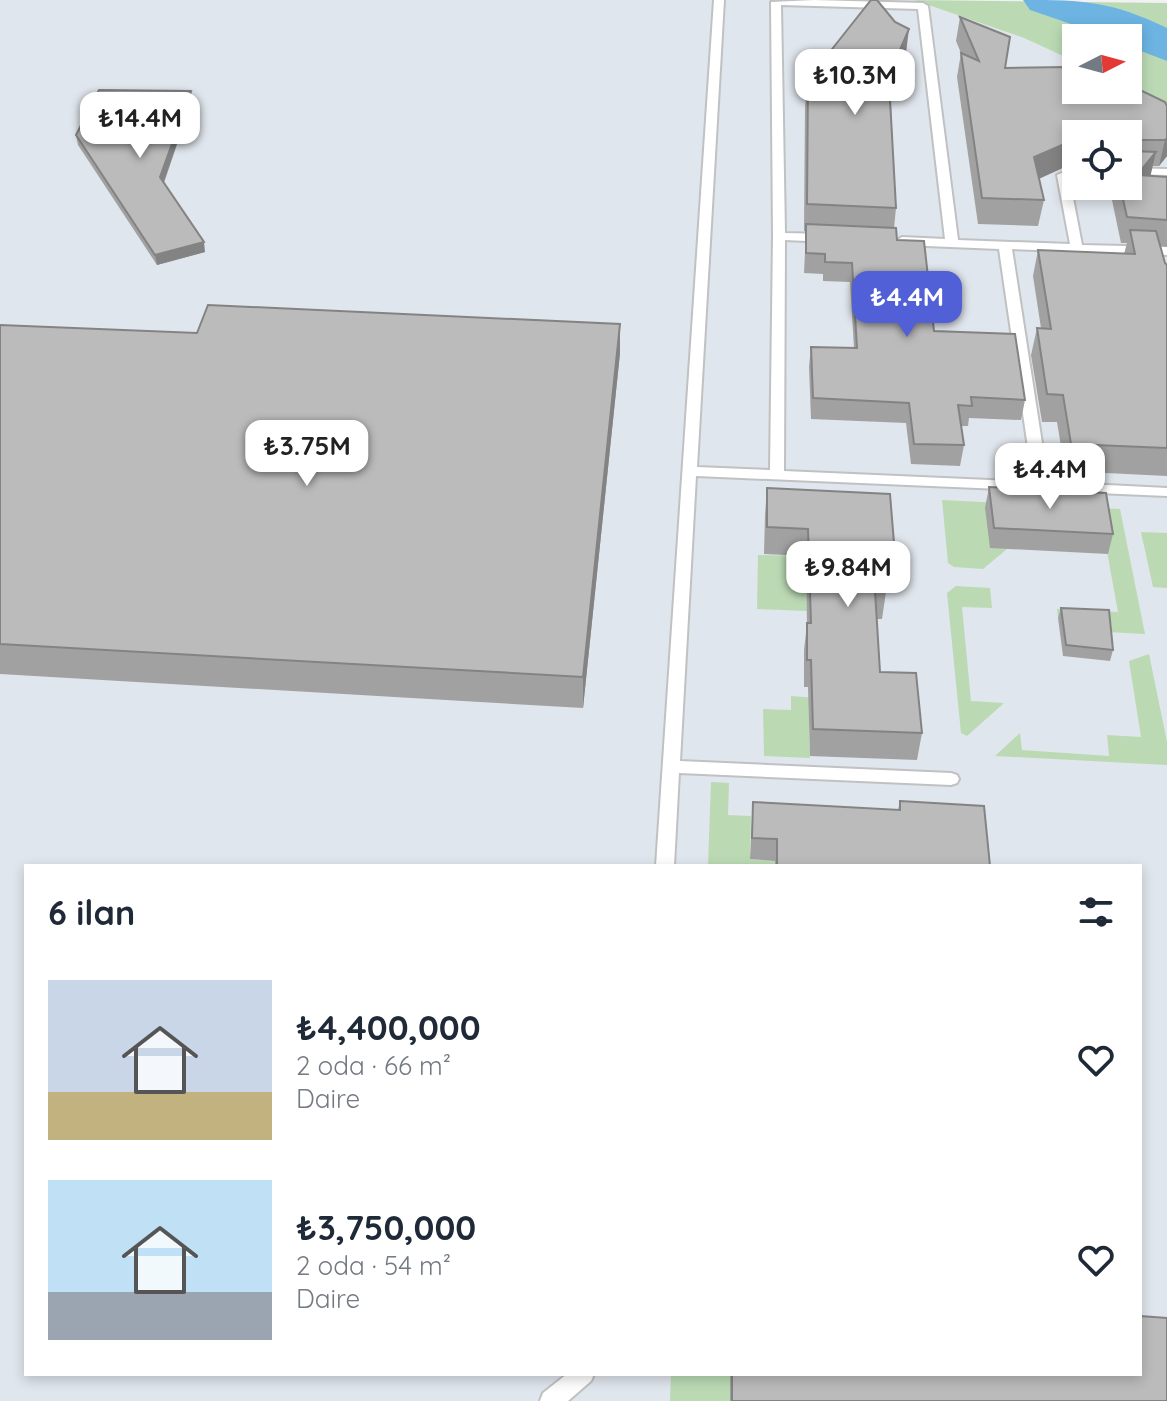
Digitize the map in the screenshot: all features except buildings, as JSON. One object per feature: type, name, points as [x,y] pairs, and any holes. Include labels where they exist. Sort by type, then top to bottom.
[{"type":"lane","points":[[665,864],[719,0]]},
{"type":"lane","points":[[777,475],[779,236],[776,2],[923,6],[952,243]]},
{"type":"lane","points":[[1142,171],[1167,172]]},
{"type":"lane","points":[[1068,200],[1077,248]]},
{"type":"lane","points":[[779,236],[842,239]]},
{"type":"lane","points":[[889,240],[1161,255]]},
{"type":"lane","points":[[1005,245],[1041,486]]},
{"type":"lane","points":[[690,471],[1167,492]]},
{"type":"lane","points":[[672,767],[951,779]]},
{"type":"lane","points":[[551,1401],[581,1376]]},
{"type":"shaded area","points":[[0,0],[914,0],[1024,38],[1062,56],[1062,104],[1142,104],[1142,94],[1167,106],[1167,1401],[0,1401]]},
{"type":"green space","points":[[914,0],[1167,3],[1167,106],[1142,94],[1142,24],[1062,24],[1062,56],[1024,38]]},
{"type":"green space","points":[[942,500],[1120,509],[1145,634],[1107,632],[1105,621],[1058,618],[1057,609],[1118,612],[1100,513],[1007,549],[983,569],[954,567],[948,563]]},
{"type":"green space","points":[[1141,532],[1167,533],[1167,588],[1153,587]]},
{"type":"green space","points":[[758,555],[806,556],[807,611],[757,609]]},
{"type":"green space","points":[[956,586],[990,588],[992,608],[962,607],[971,701],[1004,703],[967,736],[961,733],[947,593]]},
{"type":"green space","points":[[1149,654],[1167,742],[1167,765],[995,756],[1020,733],[1022,750],[1109,756],[1107,735],[1141,737],[1129,661]]},
{"type":"green space","points":[[791,696],[817,698],[809,728],[810,758],[764,756],[763,709],[791,710]]},
{"type":"green space","points":[[711,782],[729,783],[728,815],[751,816],[750,859],[775,861],[775,864],[708,864]]},
{"type":"green space","points":[[671,1376],[730,1376],[730,1401],[670,1401]]},
{"type":"waterway","points":[[1046,0],[1127,27],[1167,47]]}]
